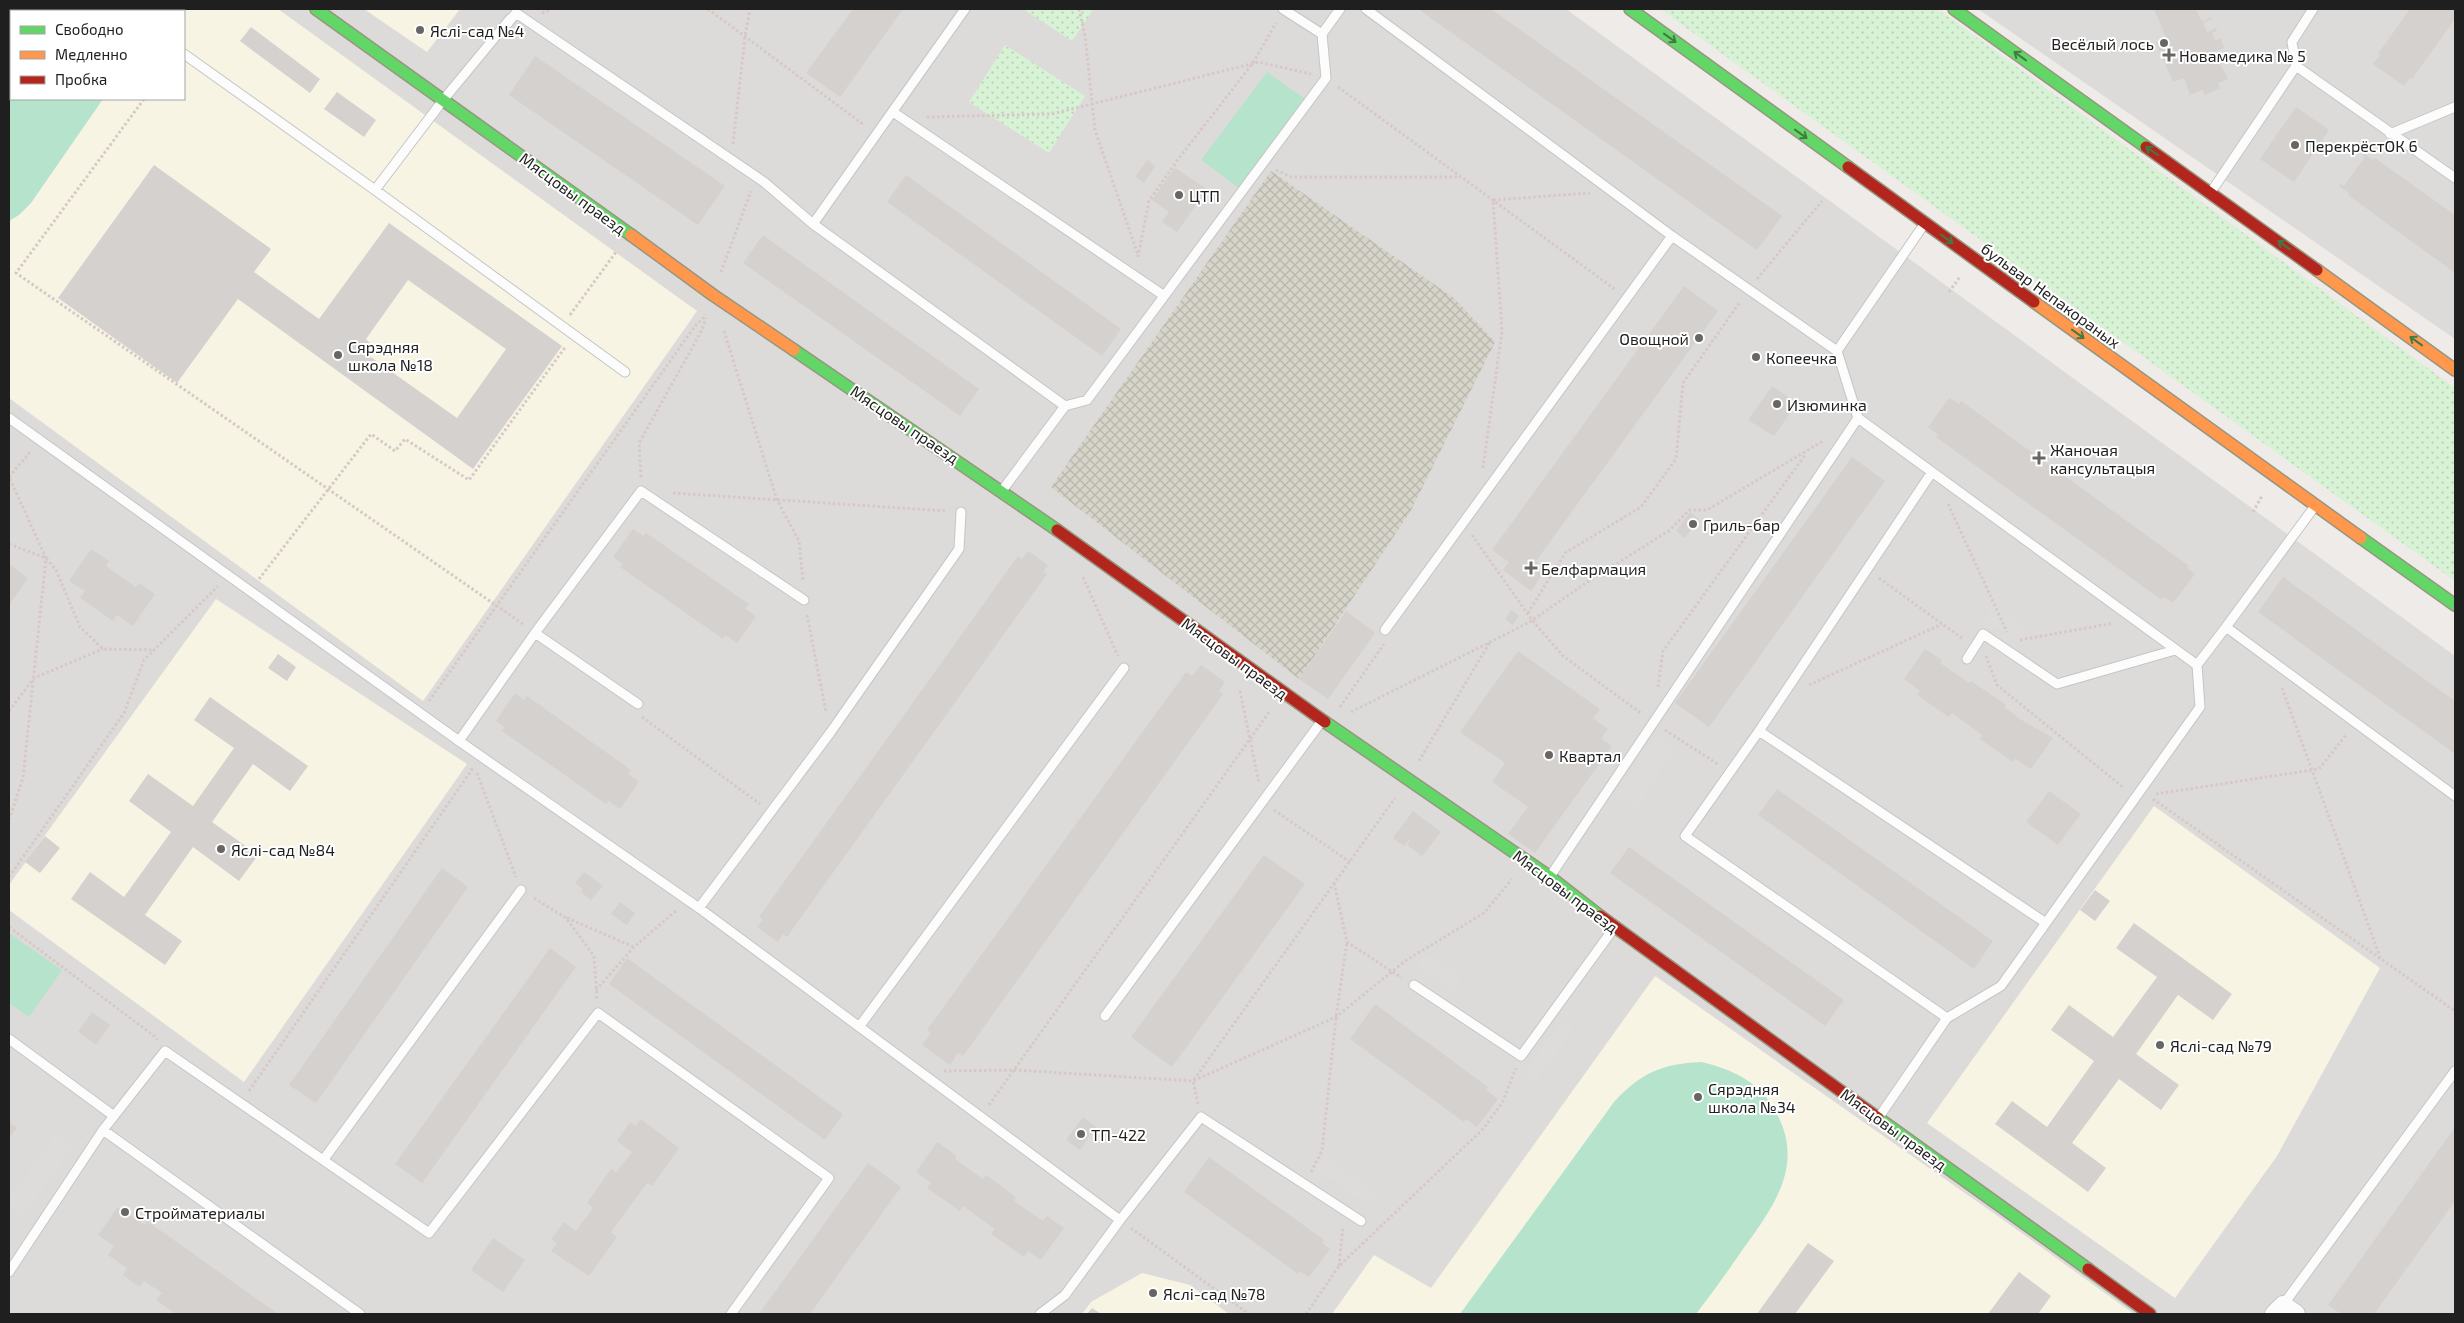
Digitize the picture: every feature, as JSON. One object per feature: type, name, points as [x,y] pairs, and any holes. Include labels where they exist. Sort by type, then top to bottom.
[{"type":"street","name":"Мясцовы праезд","points":[[316,9],[444,99],[713,295],[1002,490],[1232,656],[1550,877],[1614,928],[2150,1314]]},
{"type":"street","name":"бульвар Непакораных","points":[[1630,9],[2315,506],[2455,604]]},
{"type":"street","points":[[1954,9],[2211,192],[2455,370]]},
{"type":"lane","points":[[508,23],[517,9]]},
{"type":"lane","points":[[813,224],[965,9]]},
{"type":"lane","points":[[1284,9],[1322,34]]},
{"type":"lane","points":[[1002,490],[1042,434],[1065,406],[1087,400],[1326,78],[1322,34],[1340,9]]},
{"type":"lane","points":[[1366,9],[1672,236],[1838,351],[1858,418],[2197,666]]},
{"type":"lane","points":[[2211,192],[2296,66],[2292,42],[2314,9]]},
{"type":"lane","points":[[376,190],[444,99],[516,13],[757,176],[813,224],[1065,406]]},
{"type":"lane","points":[[185,55],[376,190],[625,372]]},
{"type":"lane","points":[[2296,66],[2455,178]]},
{"type":"lane","points":[[2390,134],[2455,107]]},
{"type":"lane","points":[[892,112],[1163,296]]},
{"type":"lane","points":[[1838,351],[1925,223]]},
{"type":"lane","points":[[1385,630],[1672,236]]},
{"type":"lane","points":[[9,418],[459,742],[699,908],[1120,1220]]},
{"type":"lane","points":[[1550,877],[1858,418]]},
{"type":"lane","points":[[1932,472],[1759,731],[1685,836],[1947,1018]]},
{"type":"lane","points":[[459,742],[536,633],[641,491],[804,600]]},
{"type":"lane","points":[[1879,1117],[1947,1018],[2002,986],[2200,707],[2197,666],[2315,506]]},
{"type":"lane","points":[[699,908],[830,733],[958,549],[961,512]]},
{"type":"lane","points":[[2226,626],[2455,796]]},
{"type":"lane","points":[[536,633],[638,704]]},
{"type":"lane","points":[[1967,659],[1983,634],[2057,684],[2175,650]]},
{"type":"lane","points":[[860,1027],[1124,668]]},
{"type":"lane","points":[[1105,1016],[1262,802],[1326,722]]},
{"type":"lane","points":[[1759,731],[2046,923]]},
{"type":"lane","points":[[324,1159],[521,890]]},
{"type":"lane","points":[[1414,985],[1521,1056],[1614,928]]},
{"type":"lane","points":[[9,1272],[103,1130],[164,1051],[324,1159],[429,1233],[598,1013],[829,1178],[731,1314]]},
{"type":"lane","points":[[9,1039],[114,1116]]},
{"type":"lane","points":[[2284,1311],[2455,1071]]},
{"type":"lane","points":[[1040,1314],[1065,1295],[1120,1220],[1201,1117],[1361,1221]]},
{"type":"lane","points":[[103,1130],[360,1314]]},
{"type":"path","points":[[708,9],[877,134]]},
{"type":"path","points":[[731,159],[745,36],[750,9]]},
{"type":"path","points":[[1079,9],[1085,36],[1095,130],[1148,285]]},
{"type":"path","points":[[1138,257],[1149,201],[1178,158],[1253,64],[1284,9]]},
{"type":"path","points":[[902,118],[1052,114],[1093,106],[1259,62],[1326,78],[1626,298]]},
{"type":"path","points":[[143,100],[16,274],[326,490],[536,633]]},
{"type":"path","points":[[1262,162],[1291,177],[1461,177]]},
{"type":"path","points":[[757,176],[702,330],[639,443],[641,491],[961,512]]},
{"type":"path","points":[[1493,200],[1613,192]]},
{"type":"path","points":[[1479,500],[1502,331],[1493,200]]},
{"type":"path","points":[[1528,613],[1565,553],[1641,507],[1676,459],[1683,383],[1749,289],[1822,201]]},
{"type":"path","points":[[562,326],[629,234]]},
{"type":"path","points":[[713,295],[777,500],[799,541],[804,600],[830,733]]},
{"type":"path","points":[[420,714],[695,326],[707,315]]},
{"type":"path","points":[[249,590],[371,434],[395,451],[406,439],[469,480],[574,335]]},
{"type":"path","points":[[1326,722],[1532,620],[1589,581],[1670,530],[1689,510],[1707,510],[1829,438]]},
{"type":"path","points":[[40,440],[9,477],[46,558],[56,570],[80,627],[103,649]]},
{"type":"path","points":[[1653,722],[1663,651],[1807,452]]},
{"type":"path","points":[[1932,472],[2012,641],[2133,619]]},
{"type":"path","points":[[1463,523],[1532,620],[1563,656],[1653,722],[1730,772]]},
{"type":"path","points":[[9,544],[46,558]]},
{"type":"path","points":[[9,820],[23,778],[46,558]]},
{"type":"path","points":[[1867,569],[1987,657],[1997,685],[2136,798]]},
{"type":"path","points":[[1080,570],[1124,668]]},
{"type":"path","points":[[9,877],[124,713],[144,660],[228,575]]},
{"type":"path","points":[[1781,697],[1942,624]]},
{"type":"path","points":[[1326,722],[1388,638],[1385,630]]},
{"type":"path","points":[[1201,1117],[1193,1081],[1408,779],[1490,642]]},
{"type":"path","points":[[9,711],[34,678],[103,649],[153,650]]},
{"type":"path","points":[[1232,656],[1251,738],[1262,802],[1350,862]]},
{"type":"path","points":[[2273,662],[2381,959]]},
{"type":"path","points":[[981,1117],[1283,692]]},
{"type":"path","points":[[638,704],[638,714],[771,812]]},
{"type":"path","points":[[2356,722],[2319,770],[2148,796],[2455,1011]]},
{"type":"path","points":[[241,1103],[474,765],[521,890],[566,918],[634,947]]},
{"type":"path","points":[[920,1072],[1014,1070],[1193,1081],[1336,1017],[1405,961],[1484,913],[1526,861]]},
{"type":"path","points":[[1304,1184],[1322,1151],[1336,1017],[1347,942],[1334,883]]},
{"type":"path","points":[[596,990],[634,947],[688,901]]},
{"type":"path","points":[[566,918],[594,956],[598,1013]]},
{"type":"path","points":[[9,927],[154,1036],[164,1051]]},
{"type":"path","points":[[1347,942],[1414,985]]},
{"type":"path","points":[[1306,1314],[1339,1266],[1483,1129],[1502,1103],[1521,1056]]},
{"type":"path","points":[[1339,1266],[1345,1210]]},
{"type":"path","points":[[1120,1220],[1249,1314]]},
{"type":"shaded area","points":[[9,9],[1566,9],[2455,656],[2455,1314],[9,1314]]},
{"type":"shaded area","name":"Сярэдняя школа №18","points":[[9,9],[278,9],[697,311],[423,701],[9,398]]},
{"type":"shaded area","name":"Яслі-сад №4","points":[[364,9],[460,9],[427,52]]},
{"type":"shaded area","points":[[1978,9],[2455,9],[2455,339]]},
{"type":"shaded area","points":[[1271,171],[1454,298],[1495,342],[1410,512],[1299,679],[1051,487]]},
{"type":"shaded area","name":"Яслі-сад №84","points":[[216,599],[467,764],[244,1082],[9,910],[9,885]]},
{"type":"shaded area","points":[[1994,605],[2028,628],[2019,642],[1984,619]]},
{"type":"shaded area","points":[[1656,736],[1675,749],[1636,808],[1616,795]]},
{"type":"shaded area","name":"Яслі-сад №79","points":[[2154,806],[2380,968],[2277,1156],[2175,1298],[1927,1123]]},
{"type":"shaded area","points":[[1426,955],[1461,977],[1452,990],[1418,967]]},
{"type":"shaded area","name":"Сярэдняя школа №34","points":[[1655,976],[2002,1219],[2134,1314],[1332,1314],[1374,1255],[1431,1288]]},
{"type":"shaded area","points":[[1562,1021],[1574,1029],[1535,1082],[1523,1073]]},
{"type":"shaded area","points":[[55,1135],[72,1147],[24,1215],[9,1204],[9,1200]]},
{"type":"shaded area","points":[[1323,1157],[1377,1193],[1369,1205],[1315,1168]]},
{"type":"shaded area","name":"Яслі-сад №78","points":[[1142,1273],[1190,1285],[1229,1314],[1082,1314],[1091,1302]]},
{"type":"green space","points":[[19,9],[165,9],[164,10]]},
{"type":"green space","points":[[1023,9],[1094,9],[1072,41]]},
{"type":"green space","points":[[1660,9],[1937,9],[1953,20],[2455,388],[2455,581]]},
{"type":"green space","points":[[10,21],[10,100],[102,100],[31,203],[19,215],[9,221]]},
{"type":"green space","points":[[1005,45],[1085,96],[1049,153],[969,102]]},
{"type":"green space","points":[[1267,72],[1305,99],[1239,188],[1201,160]]},
{"type":"green space","points":[[9,933],[62,970],[29,1017],[9,1003]]},
{"type":"green space","points":[[1701,1062],[1723,1068],[1742,1077],[1766,1098],[1783,1127],[1787,1146],[1787,1164],[1783,1182],[1766,1216],[1696,1314],[1460,1314],[1614,1102],[1633,1084],[1653,1072],[1674,1065]]},
{"type":"building","points":[[853,9],[903,9],[840,97],[806,73]]},
{"type":"building","points":[[1418,9],[1491,9],[1782,216],[1757,250]]},
{"type":"building","points":[[2154,9],[2196,9],[2202,22],[2212,17],[2212,19],[2203,23],[2207,32],[2216,28],[2217,31],[2212,33],[2215,41],[2220,38],[2224,48],[2214,52],[2228,79],[2218,83],[2220,88],[2205,95],[2202,90],[2190,95],[2184,78],[2173,82],[2156,43],[2166,38]]},
{"type":"building","points":[[2410,9],[2455,9],[2455,19],[2412,79],[2410,78],[2404,86],[2373,64]]},
{"type":"building","points":[[251,27],[320,79],[310,93],[240,41]]},
{"type":"building","points":[[535,56],[725,186],[698,225],[509,95]]},
{"type":"building","points":[[337,92],[376,120],[364,137],[324,109]]},
{"type":"building","name":"ПерекрёстОК 6","points":[[2296,107],[2329,130],[2294,182],[2260,159]]},
{"type":"building","points":[[2363,153],[2373,160],[2375,158],[2455,215],[2455,273],[2348,195],[2349,193],[2339,186],[2341,184],[2344,186],[2365,157],[2362,155]]},
{"type":"building","points":[[1147,160],[1155,166],[1144,183],[1135,177]]},
{"type":"building","points":[[154,165],[271,249],[254,272],[319,319],[389,223],[562,346],[473,469],[238,299],[177,383],[58,298]],"holes":[[[408,280],[506,349],[457,418],[365,353],[371,344],[366,339]]]},
{"type":"building","name":"ЦТП","points":[[1175,168],[1207,189],[1177,232],[1162,222],[1169,212],[1152,200]]},
{"type":"building","points":[[906,175],[1121,329],[1102,356],[887,202]]},
{"type":"building","points":[[763,235],[979,389],[960,416],[743,263]]},
{"type":"building","points":[[1684,286],[1718,311],[1536,561],[1547,568],[1531,591],[1503,570],[1509,562],[1492,550]]},
{"type":"building","points":[[1772,386],[1797,403],[1774,436],[1748,420]]},
{"type":"building","points":[[1949,398],[1959,404],[1961,401],[2189,566],[2187,568],[2195,574],[2173,603],[2164,597],[2162,600],[1936,437],[1938,435],[1928,427]]},
{"type":"building","points":[[1852,457],[1885,481],[1709,727],[1675,703]]},
{"type":"building","points":[[1690,512],[1699,519],[1685,538],[1676,531]]},
{"type":"building","points":[[633,529],[643,536],[646,533],[749,604],[745,609],[756,616],[737,643],[725,635],[723,639],[620,567],[623,564],[613,557]]},
{"type":"building","points":[[91,549],[109,561],[106,566],[120,576],[136,587],[139,583],[155,594],[133,626],[117,615],[113,621],[80,598],[85,591],[69,581]]},
{"type":"building","points":[[1028,551],[1048,565],[1043,572],[1047,574],[787,937],[783,934],[778,942],[757,927],[763,920],[759,917],[1018,556],[1022,559]]},
{"type":"building","points":[[9,564],[28,578],[9,605]]},
{"type":"building","points":[[2283,577],[2455,701],[2455,754],[2258,612]]},
{"type":"building","points":[[1511,610],[1519,616],[1513,625],[1505,619]]},
{"type":"building","points":[[1346,611],[1375,633],[1328,699],[1299,679]]},
{"type":"building","points":[[1925,649],[1942,660],[1940,663],[2006,705],[2004,707],[2020,719],[2053,738],[2031,769],[2015,759],[2013,762],[1980,739],[1982,735],[1952,713],[1949,717],[1917,695],[1920,691],[1904,679]]},
{"type":"building","name":"Квартал","points":[[1518,651],[1600,709],[1593,718],[1608,729],[1601,738],[1612,746],[1535,853],[1508,834],[1528,807],[1492,782],[1505,763],[1460,732]]},
{"type":"building","points":[[278,654],[296,667],[287,681],[268,668]]},
{"type":"building","points":[[1201,665],[1225,682],[1219,691],[1223,694],[963,1056],[958,1053],[950,1065],[922,1045],[931,1033],[927,1030],[1186,672],[1192,676]]},
{"type":"building","points":[[515,693],[524,700],[527,696],[631,770],[628,774],[639,782],[620,809],[609,801],[606,804],[502,731],[505,727],[496,721]]},
{"type":"building","points":[[210,697],[308,766],[290,791],[253,764],[212,822],[258,855],[239,881],[193,847],[145,915],[182,941],[165,965],[71,899],[90,872],[124,897],[171,832],[129,801],[148,774],[193,806],[234,748],[194,720]]},
{"type":"building","points":[[1777,789],[1993,941],[1974,969],[1758,815]]},
{"type":"building","points":[[2049,791],[2081,814],[2058,845],[2026,822]]},
{"type":"building","points":[[1413,811],[1441,832],[1422,856],[1407,845],[1413,835],[1404,846],[1393,838]]},
{"type":"building","points":[[45,836],[60,848],[40,873],[25,862]]},
{"type":"building","points":[[1629,847],[1844,1000],[1825,1026],[1610,873]]},
{"type":"building","points":[[1264,855],[1305,884],[1172,1067],[1131,1037]]},
{"type":"building","points":[[442,868],[468,887],[316,1103],[289,1085]]},
{"type":"building","points":[[584,872],[603,886],[591,900],[581,892],[583,889],[575,883]]},
{"type":"building","points":[[2095,890],[2110,901],[2095,921],[2080,910]]},
{"type":"building","points":[[620,902],[635,913],[627,925],[611,914]]},
{"type":"building","points":[[2134,923],[2232,994],[2213,1020],[2178,995],[2136,1054],[2179,1085],[2161,1110],[2119,1079],[2072,1143],[2106,1168],[2088,1192],[1995,1124],[2012,1101],[2047,1127],[2094,1061],[2051,1030],[2069,1005],[2113,1037],[2157,977],[2116,948]]},
{"type":"building","points":[[550,948],[576,967],[422,1183],[395,1164]]},
{"type":"building","points":[[627,958],[843,1114],[825,1140],[609,984]]},
{"type":"building","points":[[1375,1004],[1488,1087],[1486,1090],[1498,1099],[1477,1127],[1466,1119],[1464,1122],[1350,1039]]},
{"type":"building","points":[[92,1012],[110,1025],[96,1045],[78,1032]]},
{"type":"building","name":"ТП-422","points":[[1083,1117],[1096,1127],[1080,1150],[1066,1140]]},
{"type":"building","points":[[641,1119],[679,1148],[652,1186],[647,1183],[611,1232],[617,1237],[589,1276],[551,1251],[557,1243],[551,1239],[564,1222],[576,1231],[593,1208],[587,1203],[611,1169],[616,1173],[632,1152],[617,1141],[630,1122],[635,1126]]},
{"type":"building","points":[[9,1122],[17,1128],[9,1138]]},
{"type":"building","points":[[2455,1127],[2455,1201],[2374,1314],[2341,1314],[2328,1305]]},
{"type":"building","points":[[937,1142],[957,1156],[955,1159],[983,1179],[986,1175],[1016,1197],[1014,1201],[1043,1221],[1047,1216],[1064,1228],[1041,1260],[1028,1251],[1024,1257],[991,1234],[995,1229],[963,1206],[960,1211],[927,1188],[931,1183],[916,1172]]},
{"type":"building","points":[[1209,1157],[1324,1240],[1322,1243],[1330,1249],[1309,1277],[1300,1271],[1298,1274],[1184,1192]]},
{"type":"building","points":[[868,1163],[901,1187],[810,1314],[759,1314]]},
{"type":"building","points":[[118,1207],[144,1225],[147,1221],[278,1314],[176,1314],[156,1300],[162,1293],[144,1281],[140,1287],[123,1275],[127,1268],[108,1255],[114,1246],[98,1235]]},
{"type":"building","points":[[493,1238],[525,1260],[503,1292],[471,1270]]},
{"type":"building","points":[[1808,1243],[1834,1261],[1795,1314],[1757,1314]]},
{"type":"building","points":[[2019,1272],[2051,1296],[2038,1314],[1988,1314]]},
{"type":"building","points":[[1092,1308],[1101,1314],[1087,1314]]},
{"type":"traffic: fast","points":[[316,9],[631,235]]},
{"type":"traffic: fast","points":[[1630,9],[1848,167]]},
{"type":"traffic: fast","points":[[1954,9],[2146,147]]},
{"type":"traffic: fast","points":[[794,350],[1057,530]]},
{"type":"traffic: fast","points":[[2361,538],[2455,605]]},
{"type":"traffic: fast","points":[[1325,722],[1550,877],[1600,916]]},
{"type":"traffic: fast","points":[[1878,1118],[2088,1269]]},
{"type":"traffic: slow","points":[[631,235],[713,295],[794,350]]},
{"type":"traffic: slow","points":[[2317,270],[2455,370]]},
{"type":"traffic: slow","points":[[2034,302],[2361,538]]},
{"type":"traffic: jam","points":[[2146,147],[2317,270]]},
{"type":"traffic: jam","points":[[1848,167],[2034,302]]},
{"type":"traffic: jam","points":[[1057,530],[1325,722]]},
{"type":"traffic: jam","points":[[1600,916],[1878,1118]]},
{"type":"traffic: jam","points":[[2088,1269],[2150,1314]]},
{"type":"place","name":"Яслі-сад №4","points":[[420,30]]},
{"type":"place","name":"Весёлый лось","points":[[2164,43]]},
{"type":"place","name":"Новамедика № 5","points":[[2169,55]]},
{"type":"place","name":"ПерекрёстОК 6","points":[[2295,145]]},
{"type":"place","name":"ЦТП","points":[[1179,195]]},
{"type":"place","name":"Овощной","points":[[1699,338]]},
{"type":"place","name":"Сярэдняя школа №18","points":[[338,355]]},
{"type":"place","name":"Копеечка","points":[[1756,357]]},
{"type":"place","name":"Изюминка","points":[[1777,404]]},
{"type":"place","name":"Жаночая кансультацыя","points":[[2039,458]]},
{"type":"place","name":"Гриль-бар","points":[[1693,524]]},
{"type":"place","name":"Белфармация","points":[[1531,568]]},
{"type":"place","name":"Квартал","points":[[1549,755]]},
{"type":"place","name":"Яслі-сад №84","points":[[221,849]]},
{"type":"place","name":"Яслі-сад №79","points":[[2160,1045]]},
{"type":"place","name":"Сярэдняя школа №34","points":[[1698,1097]]},
{"type":"place","name":"ТП-422","points":[[1081,1134]]},
{"type":"place","name":"Стройматериалы","points":[[125,1212]]},
{"type":"place","name":"Яслі-сад №78","points":[[1153,1293]]}]
